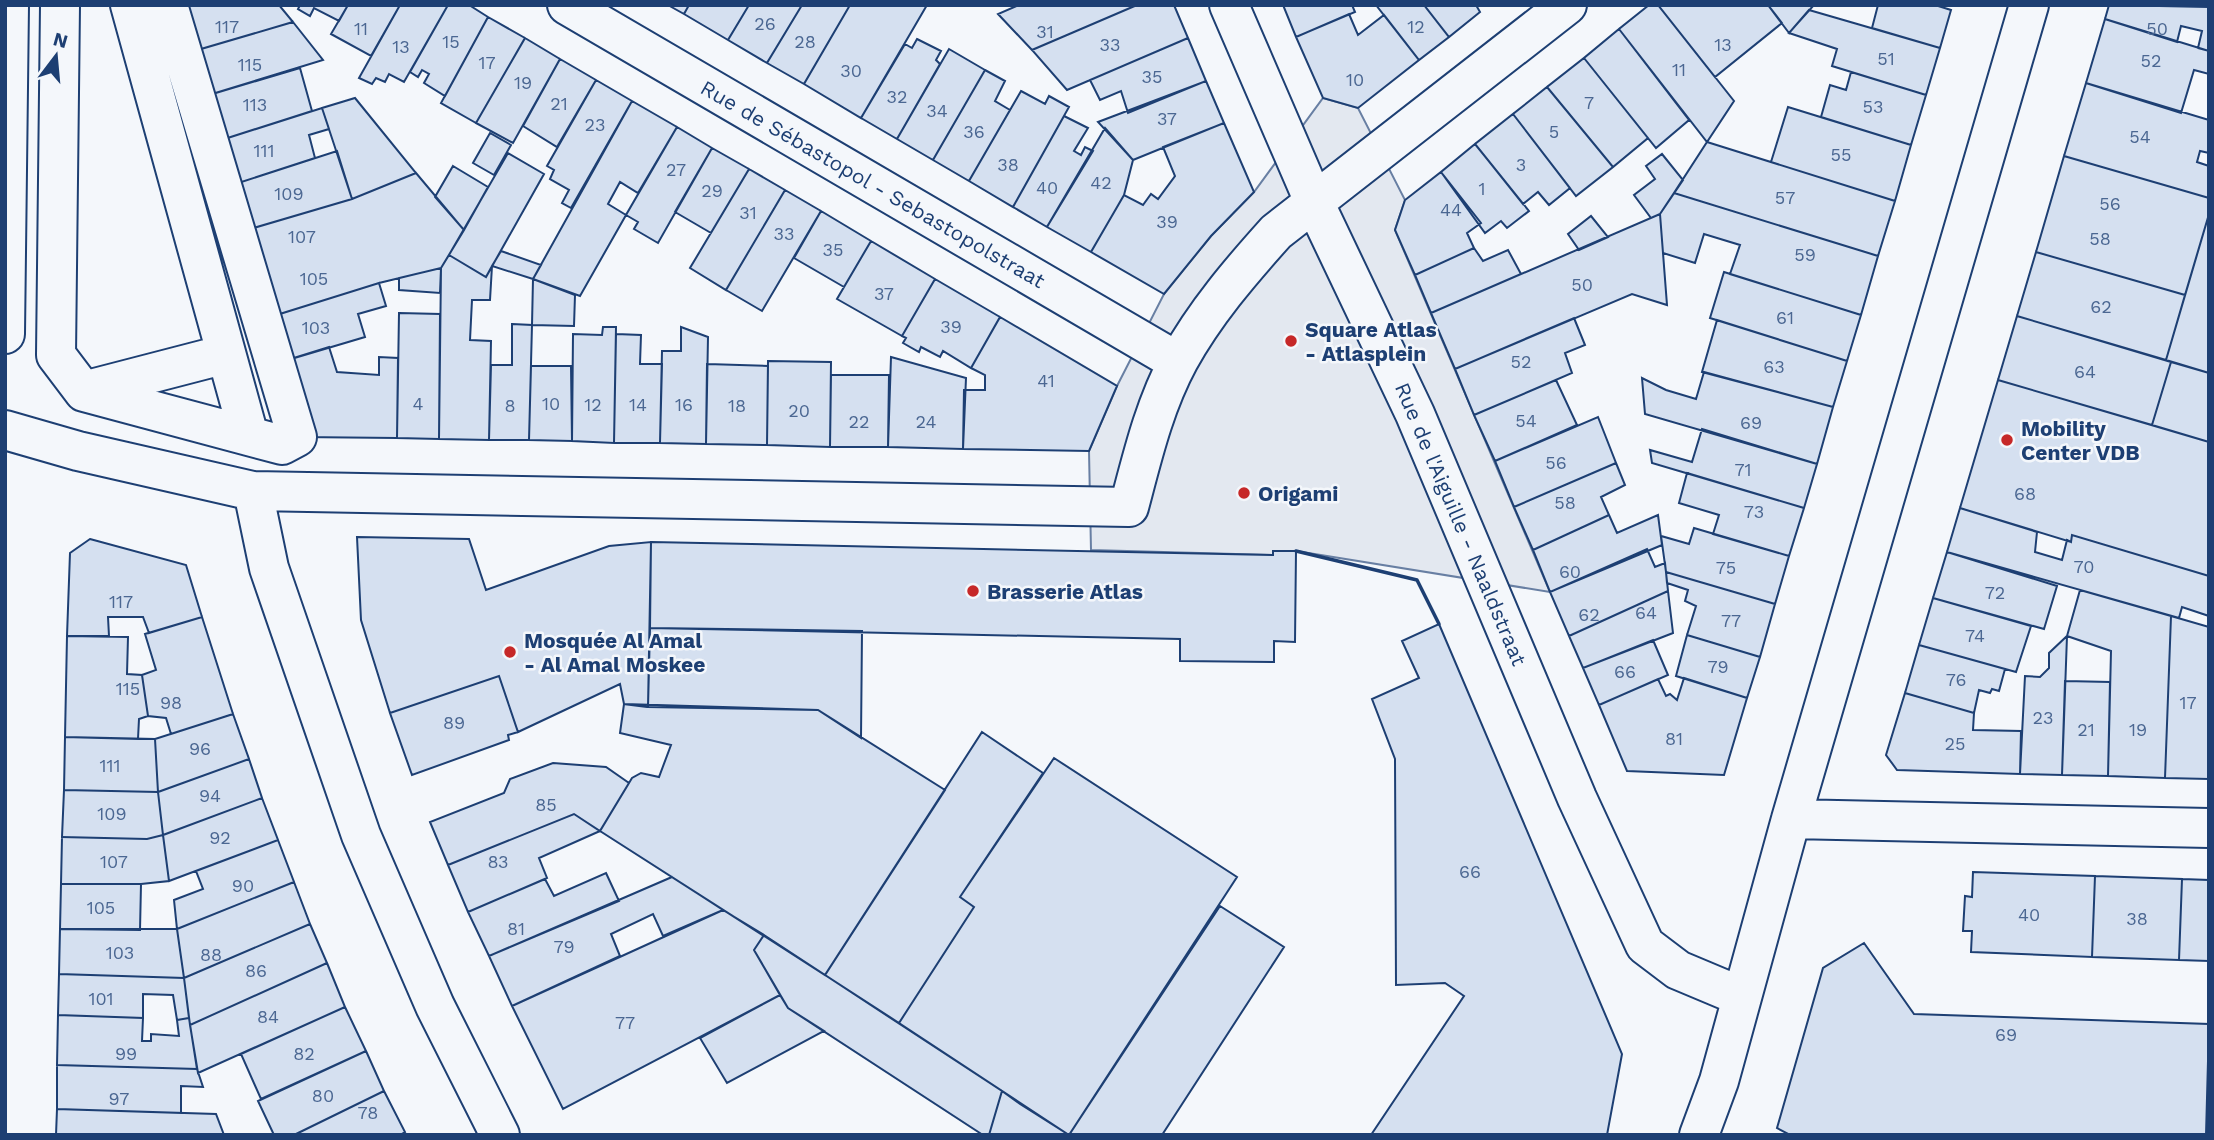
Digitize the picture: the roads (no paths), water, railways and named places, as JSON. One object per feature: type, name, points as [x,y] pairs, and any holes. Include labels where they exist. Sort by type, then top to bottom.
[{"type":"street","points":[[5,334],[9,5]]},
{"type":"street","points":[[60,5],[55,355],[84,393],[226,354]]},
{"type":"street","points":[[130,5],[248,436]]},
{"type":"street","points":[[94,392],[282,444],[298,438],[168,5]]},
{"type":"street","name":"Rue de Sébastopol - Sebastopolstraat","points":[[567,5],[1178,362]]},
{"type":"street","name":"Rue de l'Aiguille - Naaldstraat","points":[[1229,5],[1315,204],[1415,414],[1577,798],[1645,945],[1678,970],[1740,996]]},
{"type":"street","points":[[5,430],[253,491],[1129,507],[1151,427],[1178,362],[1239,272],[1276,232],[1567,5]]},
{"type":"street","points":[[1706,1133],[1740,996],[2029,5]]},
{"type":"street","points":[[253,491],[269,568],[361,835],[435,1006],[500,1135]]},
{"type":"street","points":[[1791,819],[2209,828]]},
{"type":"place","name":"Square Atlas - Atlasplein","points":[[1291,341]]},
{"type":"place","name":"Mobility Center VDB","points":[[2007,440]]},
{"type":"place","name":"Origami","points":[[1244,493]]},
{"type":"place","name":"Brasserie Atlas","points":[[973,591]]},
{"type":"place","name":"Mosquée Al Amal - Al Amal Moskee","points":[[510,652]]}]
